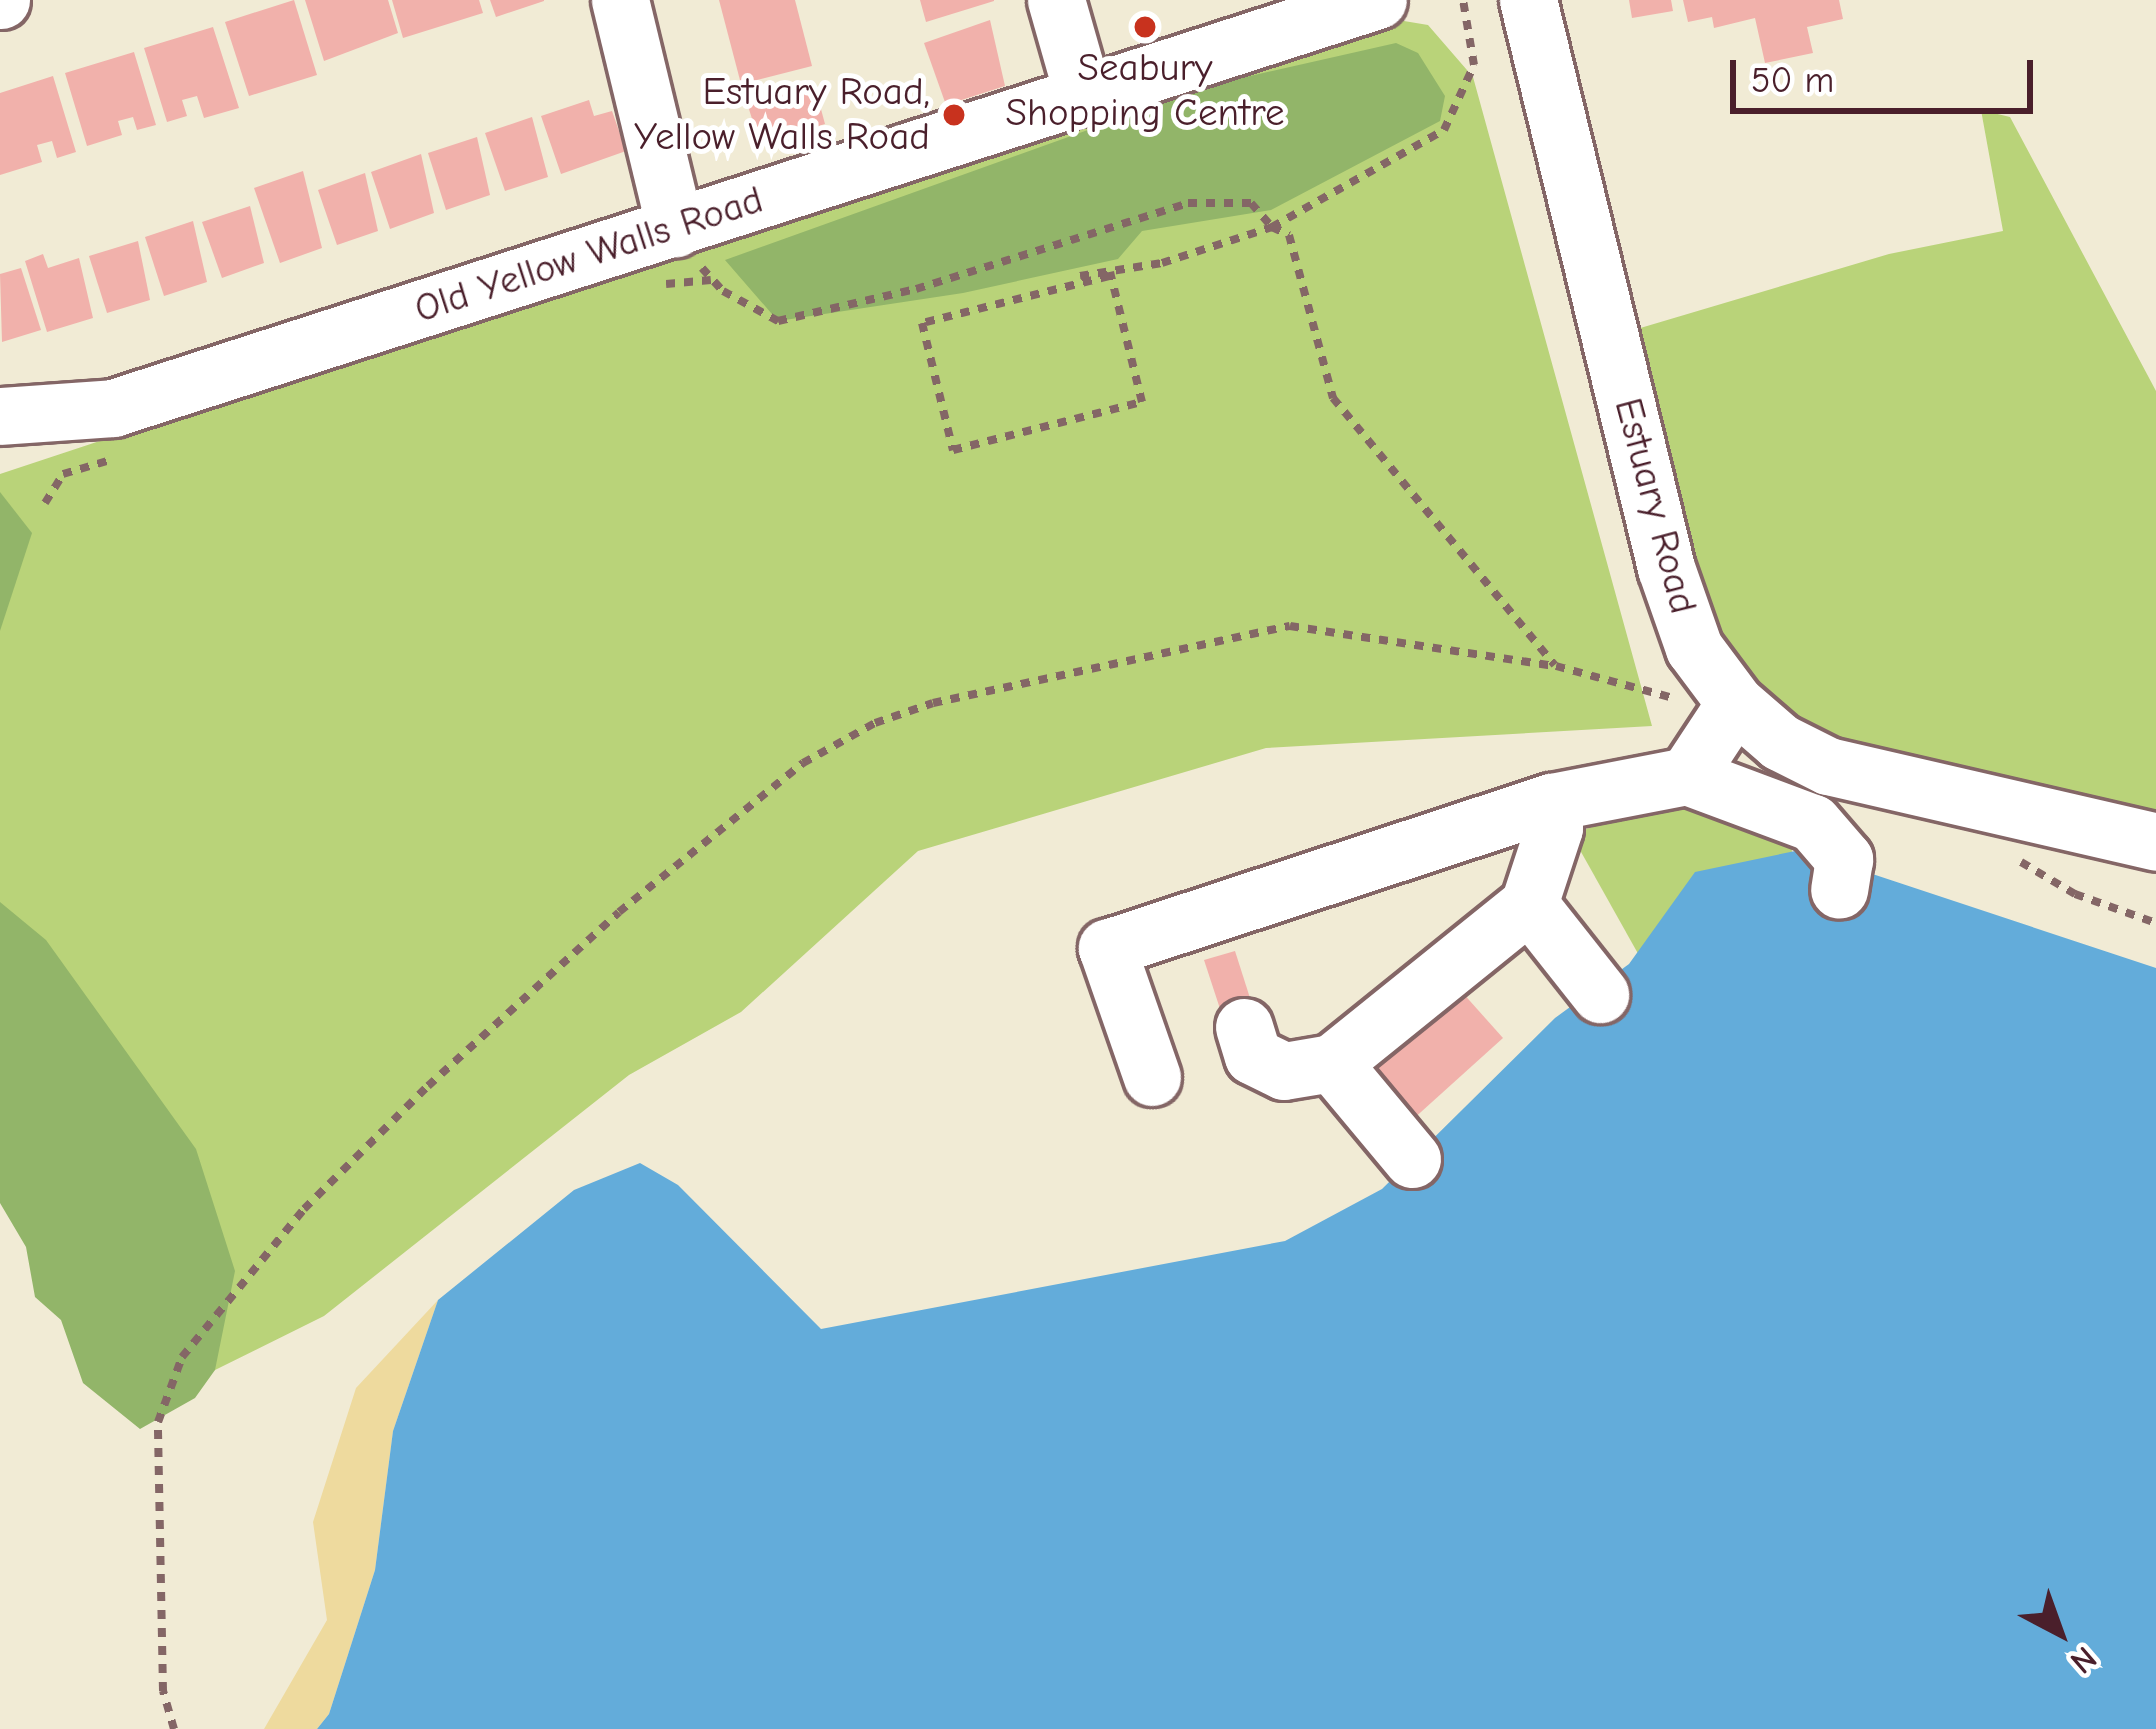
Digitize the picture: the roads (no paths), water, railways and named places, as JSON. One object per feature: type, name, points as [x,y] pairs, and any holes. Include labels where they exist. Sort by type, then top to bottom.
[{"type":"street","points":[[620,0],[675,228]]},
{"type":"street","points":[[1056,0],[1084,95]]},
{"type":"street","name":"Old Yellow Walls Road","points":[[0,416],[113,409],[1084,95],[1251,19],[1378,0]]},
{"type":"street","name":"Estuary Road","points":[[1528,0],[1666,568],[1694,648],[1735,703],[1780,742],[1828,766],[2156,842]]},
{"type":"street","points":[[1687,776],[1735,703]]},
{"type":"street","points":[[1152,1077],[1107,948],[1552,802],[1687,776],[1813,823],[1844,859],[1839,890]]},
{"type":"street","points":[[1244,1028],[1253,1056],[1284,1071],[1332,1063],[1528,904],[1554,828],[1552,802]]},
{"type":"street","points":[[1528,904],[1600,994]]},
{"type":"street","points":[[1332,1063],[1412,1159]]},
{"type":"water","points":[[1800,850],[2156,968],[2156,1729],[317,1729],[329,1714],[375,1570],[393,1431],[438,1300],[574,1190],[640,1163],[678,1185],[821,1329],[1285,1241],[1382,1189],[1555,1018],[1629,964],[1695,872]]},
{"type":"place","name":"Seabury Shopping Centre","points":[[1145,27]]},
{"type":"place","name":"Estuary Road, Yellow Walls Road","points":[[954,115]]}]
